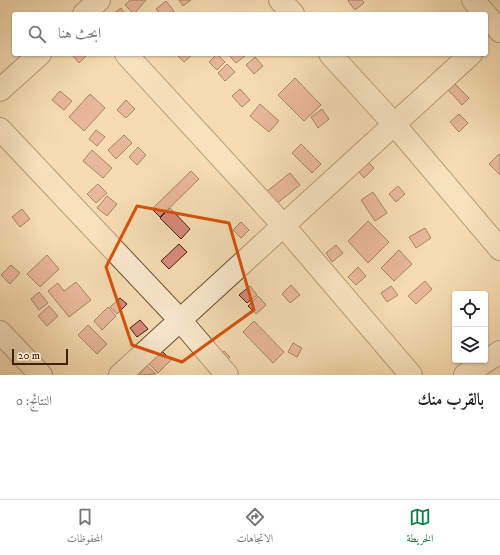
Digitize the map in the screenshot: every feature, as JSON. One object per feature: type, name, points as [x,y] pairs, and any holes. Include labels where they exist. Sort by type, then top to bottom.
[{"type":"street","points":[[280,0],[291,12]]},
{"type":"street","points":[[473,0],[482,12]]},
{"type":"street","points":[[0,90],[38,56]]},
{"type":"street","points":[[128,56],[283,225],[411,375]]},
{"type":"street","points":[[332,56],[394,124],[500,249]]},
{"type":"street","points":[[120,375],[469,56]]},
{"type":"street","points":[[0,129],[180,320],[227,375]]},
{"type":"street","points":[[0,332],[41,375]]},
{"type":"street","points":[[465,375],[500,352]]},
{"type":"highlighted area","points":[[137,206],[229,223],[254,310],[182,362],[132,345],[106,267]]},
{"type":"building","points":[[130,0],[146,0],[136,12],[132,12],[125,5]]},
{"type":"building","points":[[179,0],[191,0],[183,6]]},
{"type":"building","points":[[362,0],[364,3],[355,10],[348,1]]},
{"type":"building","points":[[166,1],[174,11],[159,12],[156,9]]},
{"type":"building","points":[[121,8],[124,12],[116,12]]},
{"type":"building","points":[[73,56],[86,56],[79,63]]},
{"type":"building","points":[[178,56],[191,56],[184,62]]},
{"type":"building","points":[[215,56],[219,56],[225,62],[217,70],[209,62]]},
{"type":"building","points":[[230,56],[245,56],[236,63]]},
{"type":"building","points":[[255,57],[263,66],[254,74],[246,65]]},
{"type":"building","points":[[227,64],[235,72],[225,81],[218,73]]},
{"type":"building","points":[[295,78],[321,105],[304,121],[278,95]]},
{"type":"building","points":[[455,84],[469,98],[462,105],[448,90]]},
{"type":"building","points":[[240,89],[250,100],[242,107],[232,96]]},
{"type":"building","points":[[60,91],[72,101],[64,110],[52,100]]},
{"type":"building","points":[[90,94],[105,108],[84,131],[69,117]]},
{"type":"building","points":[[126,100],[135,109],[126,118],[117,110]]},
{"type":"building","points":[[260,104],[279,121],[269,132],[250,116]]},
{"type":"building","points":[[322,109],[329,119],[318,128],[311,117]]},
{"type":"building","points":[[459,114],[468,123],[459,132],[450,122]]},
{"type":"building","points":[[96,130],[105,137],[97,146],[89,139]]},
{"type":"building","points":[[124,135],[132,143],[116,159],[108,150]]},
{"type":"building","points":[[301,144],[321,164],[312,173],[292,153]]},
{"type":"building","points":[[138,147],[146,155],[137,165],[129,157]]},
{"type":"building","points":[[92,150],[112,168],[103,178],[83,161]]},
{"type":"building","points":[[499,154],[500,155],[500,175],[489,164]]},
{"type":"building","points":[[367,161],[374,168],[364,178],[357,170]]},
{"type":"building","points":[[191,171],[199,179],[160,217],[152,209]]},
{"type":"building","points":[[290,173],[300,185],[276,204],[266,192]]},
{"type":"building","points":[[98,184],[107,193],[96,203],[87,194]]},
{"type":"building","points":[[398,186],[405,194],[396,202],[389,194]]},
{"type":"building","points":[[373,192],[387,213],[375,221],[361,200]]},
{"type":"building","points":[[107,196],[117,204],[107,216],[97,208]]},
{"type":"building","points":[[170,208],[190,229],[181,239],[160,218]]},
{"type":"building","points":[[22,209],[30,219],[20,227],[12,217]]},
{"type":"building","points":[[368,221],[389,242],[368,263],[348,241]]},
{"type":"building","points":[[241,222],[249,230],[241,238],[233,230]]},
{"type":"building","points":[[425,228],[431,238],[416,248],[409,237]]},
{"type":"building","points":[[179,244],[187,252],[169,269],[161,261]]},
{"type":"building","points":[[336,245],[343,253],[332,262],[326,253]]},
{"type":"building","points":[[399,250],[412,264],[394,281],[381,268]]},
{"type":"building","points":[[47,255],[59,269],[40,287],[27,274]]},
{"type":"building","points":[[11,265],[20,273],[10,284],[1,275]]},
{"type":"building","points":[[358,267],[366,276],[356,285],[348,277]]},
{"type":"building","points":[[425,281],[432,289],[416,304],[408,296]]},
{"type":"building","points":[[76,282],[91,300],[69,317],[48,291],[58,283],[64,291]]},
{"type":"building","points":[[291,285],[300,295],[290,303],[282,294]]},
{"type":"building","points":[[250,286],[257,295],[247,303],[239,295]]},
{"type":"building","points":[[391,286],[398,295],[387,302],[381,293]]},
{"type":"building","points":[[39,292],[48,303],[39,310],[31,299]]},
{"type":"building","points":[[258,296],[266,305],[256,314],[248,306]]},
{"type":"building","points":[[120,298],[127,304],[117,314],[110,307]]},
{"type":"building","points":[[49,306],[58,316],[47,326],[38,316]]},
{"type":"building","points":[[108,307],[116,316],[102,330],[94,321]]},
{"type":"building","points":[[140,320],[148,329],[137,337],[130,328]]},
{"type":"building","points":[[254,321],[284,352],[273,363],[243,332]]},
{"type":"building","points":[[88,325],[107,344],[97,354],[78,335]]},
{"type":"building","points":[[293,343],[302,348],[297,357],[288,352]]},
{"type":"building","points":[[162,351],[171,360],[158,373],[149,364]]},
{"type":"building","points":[[224,351],[230,357],[221,366],[215,360]]},
{"type":"building","points":[[147,366],[156,374],[139,375]]}]
